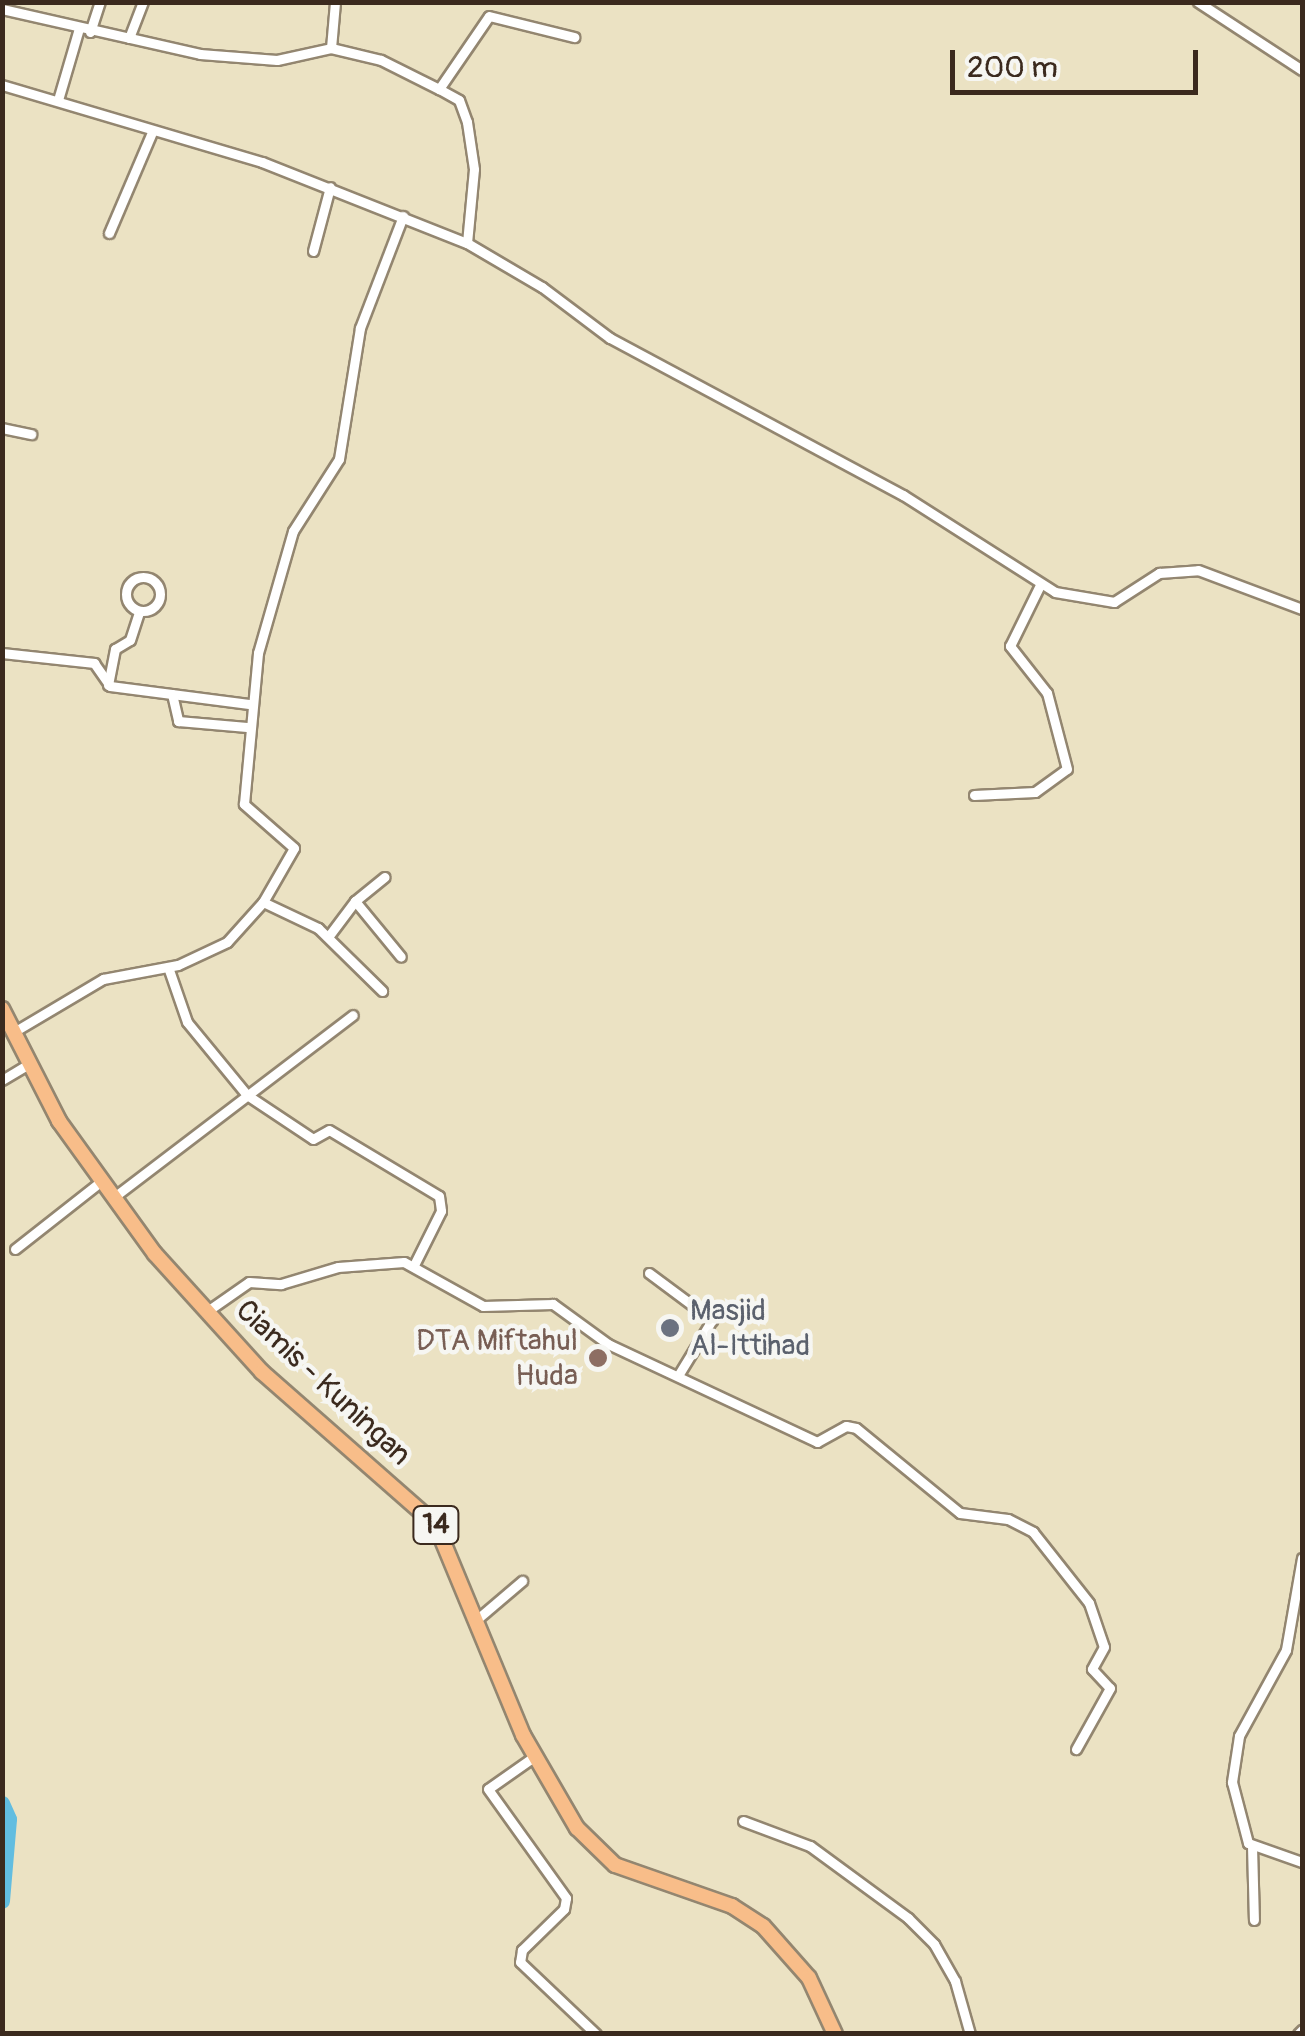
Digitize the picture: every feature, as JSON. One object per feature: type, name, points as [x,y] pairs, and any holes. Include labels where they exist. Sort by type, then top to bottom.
[{"type":"highway","name":"Ciamis - Kuningan","points":[[2,1009],[27,1064],[100,1182],[206,1312],[262,1372],[431,1518],[455,1558],[475,1621],[535,1756],[577,1828],[615,1865],[732,1906],[781,1941],[810,1978],[835,2034]]},
{"type":"street","points":[[58,100],[84,30],[100,2]]},
{"type":"street","points":[[129,38],[143,2]]},
{"type":"street","points":[[331,48],[335,2]]},
{"type":"street","points":[[1198,2],[1302,70]]},
{"type":"street","points":[[2,9],[51,15],[84,30],[200,54],[278,60],[331,48],[381,60],[439,89],[459,100],[468,122],[474,169],[467,242]]},
{"type":"street","points":[[439,89],[488,16],[574,37]]},
{"type":"street","points":[[2,84],[330,187],[467,242],[542,286],[610,338],[903,495],[1040,586],[1106,603],[1159,573],[1198,570],[1302,609]]},
{"type":"street","points":[[109,233],[152,132]]},
{"type":"street","points":[[312,251],[330,187]]},
{"type":"street","points":[[12,1034],[103,979],[168,967],[228,942],[263,902],[294,848],[244,804],[250,704],[289,542],[339,459],[360,328],[403,216]]},
{"type":"street","points":[[2,428],[32,434]]},
{"type":"street","points":[[134,577],[159,582],[153,611],[139,612],[126,602],[134,577]]},
{"type":"street","points":[[974,796],[1035,792],[1066,769],[1047,694],[1010,646],[1040,586]]},
{"type":"street","points":[[108,685],[115,649],[130,640],[139,612]]},
{"type":"street","points":[[2,653],[94,663],[108,685],[250,704]]},
{"type":"street","points":[[172,694],[178,722],[247,727]]},
{"type":"street","points":[[328,937],[356,901],[386,878]]},
{"type":"street","points":[[356,901],[402,957]]},
{"type":"street","points":[[263,902],[328,937],[382,991]]},
{"type":"street","points":[[168,967],[187,1022],[247,1094],[301,1132],[317,1139],[330,1130],[438,1196],[441,1210],[414,1264]]},
{"type":"street","points":[[112,1199],[353,1015]]},
{"type":"street","points":[[2,1080],[27,1064]]},
{"type":"street","points":[[15,1248],[100,1182]]},
{"type":"street","points":[[206,1312],[250,1282],[281,1284],[364,1263],[414,1264],[483,1306],[554,1304],[608,1344],[817,1442],[825,1444],[846,1426],[856,1428],[960,1513],[1008,1519],[1045,1543],[1092,1609],[1104,1647],[1092,1669],[1110,1685],[1076,1750]]},
{"type":"street","points":[[649,1273],[712,1318],[679,1374]]},
{"type":"street","points":[[1254,1920],[1252,1846],[1238,1816],[1233,1758],[1286,1650],[1302,1558]]},
{"type":"street","points":[[475,1621],[522,1581]]},
{"type":"street","points":[[535,1756],[488,1789],[566,1898],[564,1910],[522,1950],[520,1962],[596,2034]]},
{"type":"street","points":[[743,1820],[810,1846],[908,1918],[934,1944],[959,1988],[970,2034]]},
{"type":"street","points":[[1252,1846],[1270,1846],[1302,1862]]},
{"type":"waterway","points":[[2,1803],[9,1819],[2,1901]]},
{"type":"place","name":"Masjid Al-Ittihad","points":[[670,1328]]},
{"type":"place","name":"DTA Miftahul Huda","points":[[598,1358]]}]
